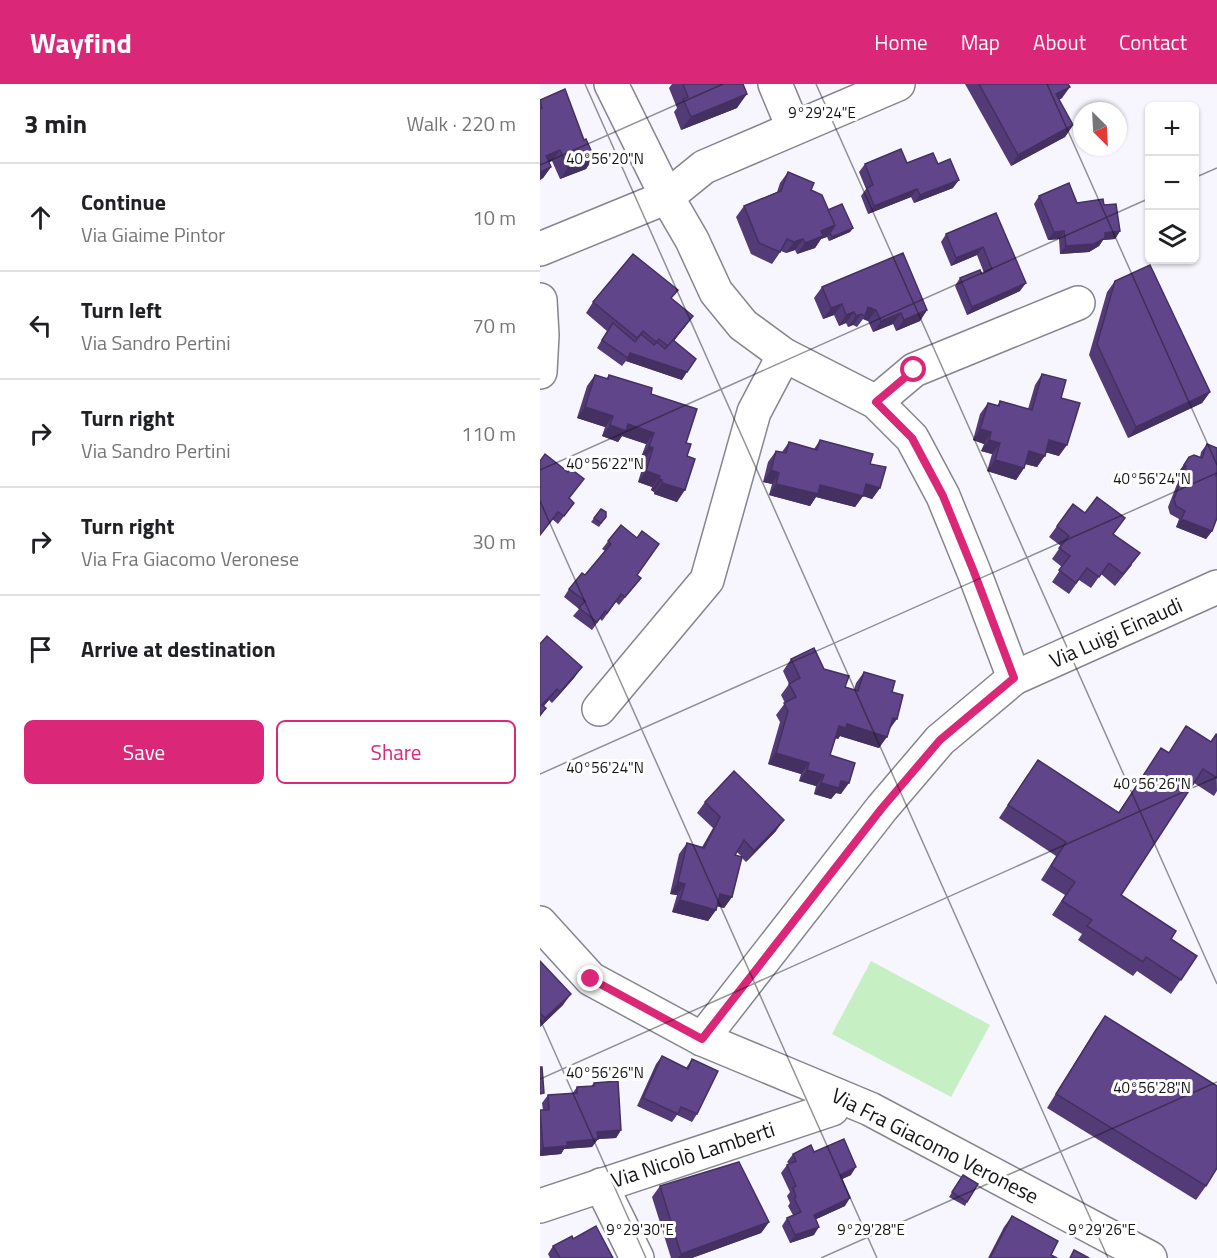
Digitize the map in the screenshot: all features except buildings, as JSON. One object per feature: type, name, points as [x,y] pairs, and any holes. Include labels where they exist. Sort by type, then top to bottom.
[{"type":"street","points":[[611,84],[667,197],[692,240],[716,292],[743,326],[784,355],[876,402],[912,438],[943,496],[1014,678]]},
{"type":"street","points":[[775,84],[793,127]]},
{"type":"street","points":[[540,249],[667,197],[704,167],[898,84]]},
{"type":"street","points":[[540,300],[542,335],[540,372]]},
{"type":"street","points":[[876,402],[914,370],[1078,303]]},
{"type":"street","points":[[599,709],[707,580],[754,412],[784,355]]},
{"type":"street","name":"Via Luigi Einaudi","points":[[702,1039],[882,808],[940,740],[1014,678],[1217,587]]},
{"type":"street","name":"Via Fra Giacomo Veronese","points":[[540,924],[591,979],[702,1039],[870,1108],[1150,1258]]},
{"type":"street","name":"Via Nicolò Lamberti","points":[[540,1206],[832,1109],[838,1096]]},
{"type":"street","points":[[601,1185],[637,1258]]},
{"type":"green space","points":[[871,961],[990,1025],[951,1097],[832,1034]]},
{"type":"route","points":[[591,979],[702,1039],[882,808],[940,740],[1014,678],[943,496],[912,438],[876,402],[914,370]]}]
